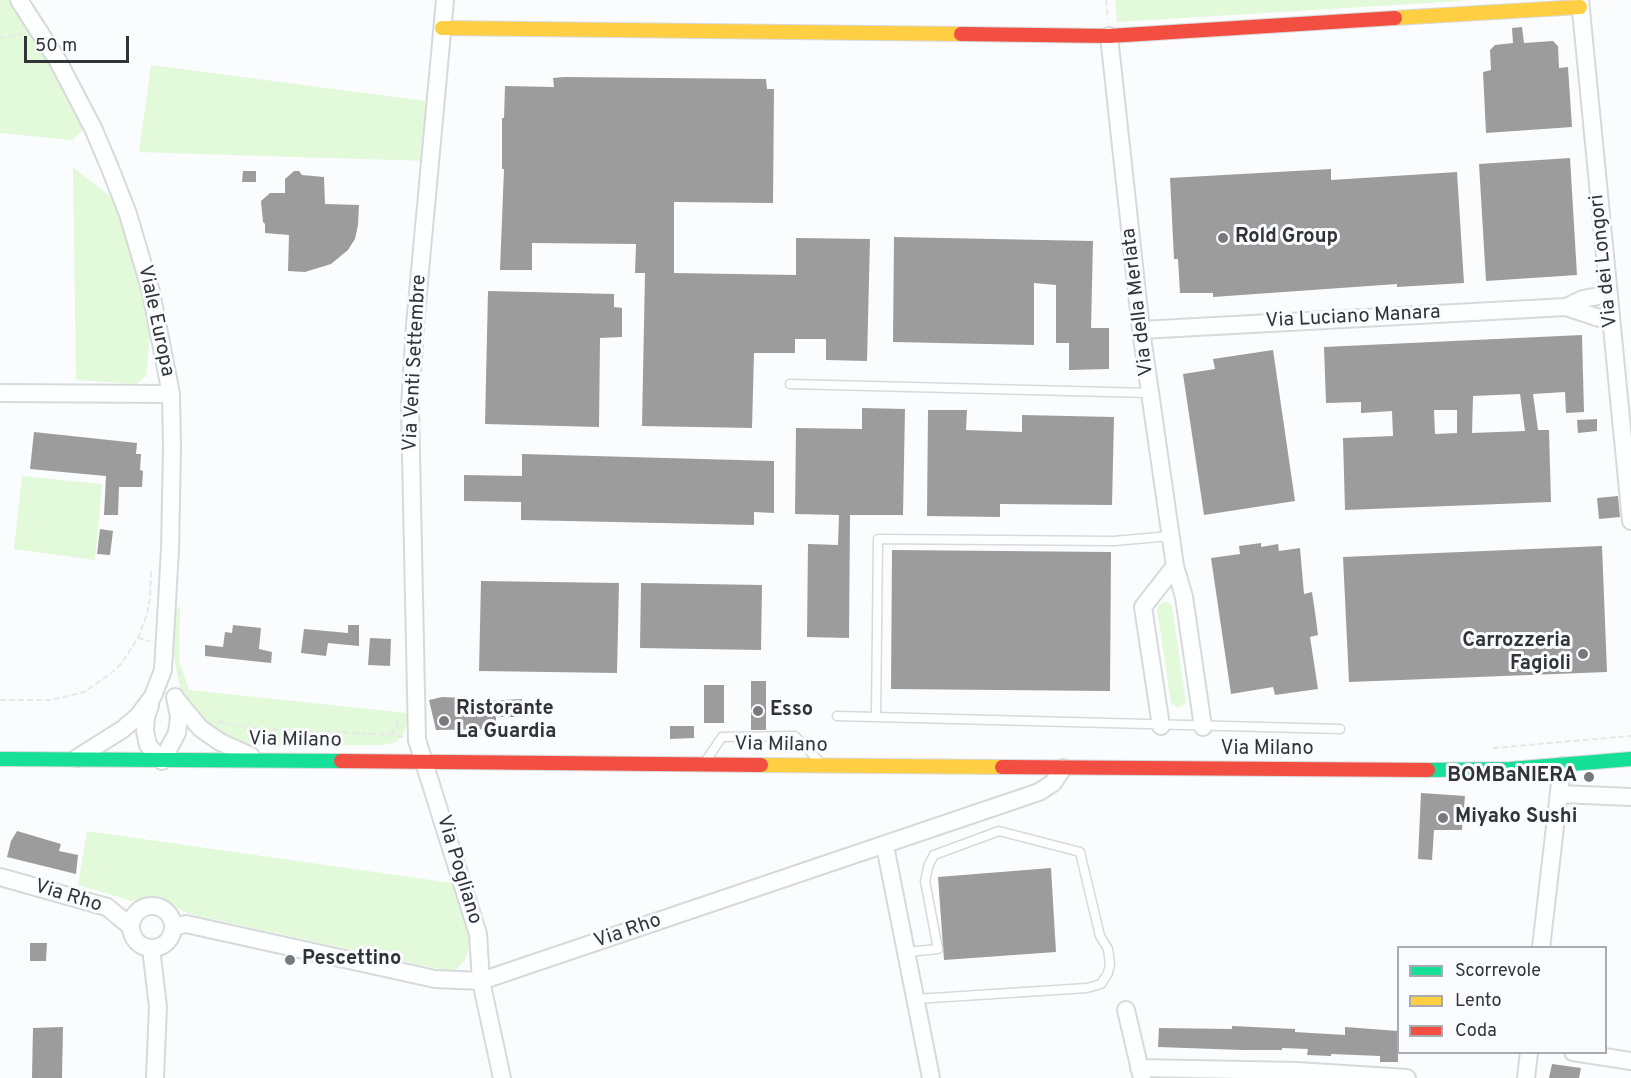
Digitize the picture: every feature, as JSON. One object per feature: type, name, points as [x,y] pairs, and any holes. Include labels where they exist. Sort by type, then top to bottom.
[{"type":"main road","points":[[442,28],[1109,36],[1580,3]]},
{"type":"main road","name":"Via Milano","points":[[0,759],[1448,770],[1562,766],[1631,759]]},
{"type":"street","name":"Viale Europa","points":[[19,0],[40,31],[93,128],[128,214],[154,303],[171,394],[170,550],[164,644],[170,668],[179,693],[200,728],[220,742],[258,760]]},
{"type":"street","name":"Via Venti Settembre","points":[[424,761],[417,741],[410,406],[415,325],[446,0]]},
{"type":"street","name":"Via dei Longori","points":[[1580,3],[1631,521]]},
{"type":"street","name":"Via della Merlata","points":[[1109,36],[1141,330],[1174,566],[1184,597],[1203,727]]},
{"type":"street","name":"Via Luciano Manara","points":[[1566,307],[1583,299],[1609,294]]},
{"type":"street","name":"Via Luciano Manara","points":[[1141,330],[1566,307],[1611,322]]},
{"type":"street","points":[[0,393],[171,394]]},
{"type":"street","points":[[1161,726],[1143,607],[1174,566]]},
{"type":"street","name":"Viale Europa","points":[[74,760],[123,729],[138,716],[170,668]]},
{"type":"street","points":[[153,696],[146,717],[145,731],[148,745],[162,761],[177,733],[179,693]]},
{"type":"street","name":"Via Pogliano","points":[[424,761],[478,934],[481,981],[502,1078]]},
{"type":"street","points":[[1541,946],[1562,766]]},
{"type":"street","name":"Via Rho","points":[[173,927],[186,924],[435,979],[481,981],[1039,792],[1053,783],[1063,768]]},
{"type":"street","points":[[1560,794],[1631,797]]},
{"type":"street","points":[[885,846],[931,1078]]},
{"type":"street","name":"Via Rho","points":[[0,877],[107,907],[130,926],[131,933],[138,944],[151,948]]},
{"type":"street","points":[[130,926],[135,913],[148,906],[156,906],[163,908],[168,914],[173,927],[172,934],[164,945],[151,948],[158,1007],[154,1078]]},
{"type":"street","points":[[1126,1010],[1140,1073],[1297,1071],[1407,1078]]},
{"type":"street","points":[[1526,1078],[1529,1054]]},
{"type":"street","points":[[1580,1054],[1631,1061]]},
{"type":"lane","points":[[790,384],[1150,393]]},
{"type":"lane","points":[[876,717],[878,540],[1114,541],[1170,536]]},
{"type":"lane","points":[[837,716],[1340,729]]},
{"type":"lane","points":[[703,765],[722,737],[795,735],[824,766]]},
{"type":"lane","points":[[907,952],[938,949],[926,881],[929,864],[934,855],[999,831],[1080,852],[1100,936],[1108,949],[1110,964],[1108,973],[1101,984],[1087,988],[916,999]]},
{"type":"path","points":[[0,38],[40,31]]},
{"type":"path","points":[[0,700],[51,700],[84,692],[98,684],[121,664],[138,638],[150,599],[151,572],[170,550]]},
{"type":"path","points":[[138,638],[164,644]]},
{"type":"path","points":[[170,668],[179,693]]},
{"type":"path","points":[[215,719],[246,728]]},
{"type":"green space","points":[[0,0],[10,0],[39,39],[85,128],[72,140],[0,133]]},
{"type":"green space","points":[[1115,0],[1461,0],[1461,1],[1117,22]]},
{"type":"green space","points":[[151,65],[425,101],[425,161],[139,152]]},
{"type":"green space","points":[[73,167],[116,201],[151,322],[146,376],[136,384],[76,380]]},
{"type":"green space","points":[[22,476],[102,484],[95,560],[14,549]]},
{"type":"green space","points":[[1164,602],[1172,606],[1186,702],[1178,708],[1171,703],[1157,609],[1158,605]]},
{"type":"green space","points":[[180,606],[179,660],[189,690],[407,713],[408,721],[404,733],[396,742],[383,745],[245,746],[214,731],[184,698],[179,686],[173,649],[173,614]]},
{"type":"green space","points":[[87,831],[452,883],[462,907],[466,927],[469,946],[466,958],[454,971],[443,970],[189,914],[160,899],[135,902],[78,885]]},
{"type":"building","points":[[1522,27],[1524,43],[1553,41],[1558,46],[1559,68],[1568,67],[1572,127],[1486,133],[1483,72],[1491,70],[1490,50],[1495,45],[1513,43],[1512,28]]},
{"type":"building","points":[[553,78],[766,79],[767,89],[774,89],[773,203],[674,202],[674,273],[796,275],[796,238],[870,239],[867,361],[826,360],[826,339],[795,339],[795,353],[754,353],[752,428],[642,426],[645,273],[635,273],[636,244],[532,243],[532,270],[500,270],[504,169],[502,169],[502,118],[504,118],[505,86],[554,87]]},
{"type":"building","points":[[1570,158],[1577,275],[1486,281],[1479,164]]},
{"type":"building","points":[[1331,169],[1331,180],[1457,172],[1464,283],[1397,287],[1397,284],[1213,297],[1213,293],[1180,293],[1178,259],[1174,259],[1170,178]]},
{"type":"building","points":[[243,171],[256,171],[256,182],[242,182]]},
{"type":"building","points":[[294,171],[299,171],[302,175],[324,177],[325,204],[359,205],[355,239],[348,250],[331,264],[305,272],[288,271],[289,235],[265,233],[263,222],[261,201],[270,193],[285,193],[285,179]]},
{"type":"building","points":[[894,237],[1093,241],[1091,328],[1109,328],[1109,369],[1069,370],[1069,343],[1056,343],[1056,285],[1034,283],[1034,345],[893,342]]},
{"type":"building","points":[[488,291],[614,294],[614,307],[622,308],[622,337],[600,338],[599,427],[485,424]]},
{"type":"building","points":[[1582,335],[1584,412],[1566,413],[1565,392],[1533,394],[1538,430],[1549,430],[1551,502],[1345,510],[1343,438],[1393,436],[1392,411],[1361,413],[1361,402],[1326,403],[1324,347]],"holes":[[[1520,394],[1525,431],[1472,433],[1473,396]],[[1434,410],[1457,410],[1457,433],[1435,434]]]},
{"type":"building","points":[[1273,350],[1295,501],[1204,515],[1183,374],[1215,369],[1213,359]]},
{"type":"building","points":[[862,408],[905,409],[903,515],[850,515],[849,638],[807,637],[808,544],[838,545],[839,515],[795,514],[796,428],[862,429]]},
{"type":"building","points":[[928,410],[967,410],[966,430],[1022,432],[1022,415],[1114,417],[1112,505],[1000,504],[1000,517],[927,516]]},
{"type":"building","points":[[1597,419],[1597,431],[1578,433],[1577,420]]},
{"type":"building","points":[[34,432],[137,443],[136,454],[141,454],[140,470],[143,471],[142,487],[119,487],[118,515],[104,515],[106,476],[30,469]]},
{"type":"building","points":[[522,454],[774,461],[774,513],[754,512],[754,525],[521,520],[521,502],[464,501],[464,475],[522,476]]},
{"type":"building","points":[[1618,496],[1620,517],[1599,519],[1597,498]]},
{"type":"building","points":[[100,529],[113,531],[110,555],[97,554]]},
{"type":"building","points":[[1261,543],[1261,547],[1278,544],[1279,551],[1300,548],[1304,594],[1312,592],[1318,635],[1310,637],[1318,689],[1275,695],[1273,687],[1231,694],[1211,558],[1240,554],[1239,546]]},
{"type":"building","points":[[1602,546],[1607,672],[1349,682],[1343,557]]},
{"type":"building","points":[[892,550],[1111,552],[1110,691],[891,689]]},
{"type":"building","points":[[481,581],[619,583],[617,673],[479,671]]},
{"type":"building","points":[[641,583],[762,585],[761,650],[640,648]]},
{"type":"building","points":[[233,625],[261,628],[259,649],[272,652],[271,663],[205,656],[205,645],[223,647],[225,632],[232,633]]},
{"type":"building","points":[[348,625],[359,625],[359,646],[328,643],[326,656],[301,653],[304,629],[348,633]]},
{"type":"building","points":[[370,638],[391,639],[390,666],[368,665]]},
{"type":"building","points":[[751,681],[766,681],[766,730],[751,730]]},
{"type":"building","points":[[704,685],[724,685],[724,723],[704,723]]},
{"type":"building","points":[[442,697],[464,698],[465,702],[522,699],[522,717],[496,717],[496,725],[489,725],[489,729],[436,730],[429,700]]},
{"type":"building","points":[[670,726],[694,726],[694,738],[670,739]]},
{"type":"building","points":[[1421,793],[1465,796],[1462,830],[1434,830],[1432,860],[1418,859]]},
{"type":"building","points":[[17,831],[61,844],[59,851],[78,855],[76,874],[7,857],[11,841]]},
{"type":"building","points":[[1051,868],[1056,952],[944,960],[938,877]]},
{"type":"building","points":[[30,943],[47,943],[46,961],[30,961]]},
{"type":"building","points":[[1232,1026],[1295,1029],[1295,1032],[1345,1035],[1345,1027],[1397,1031],[1398,1062],[1380,1062],[1380,1056],[1307,1055],[1308,1049],[1242,1050],[1158,1047],[1159,1028],[1232,1029]]},
{"type":"building","points":[[63,1027],[62,1078],[32,1078],[33,1028]]},
{"type":"building","points":[[1552,1064],[1581,1068],[1579,1078],[1549,1078]]},
{"type":"traffic: fast","points":[[0,759],[341,761]]},
{"type":"traffic: fast","points":[[1428,770],[1510,769],[1631,759]]},
{"type":"traffic: slow","points":[[1395,18],[1580,7]]},
{"type":"traffic: slow","points":[[442,28],[961,34]]},
{"type":"traffic: slow","points":[[761,765],[1002,767]]},
{"type":"traffic: jam","points":[[961,34],[1109,36],[1395,18]]},
{"type":"traffic: jam","points":[[341,761],[761,765]]},
{"type":"traffic: jam","points":[[1002,767],[1428,770]]},
{"type":"place","name":"Rold Group","points":[[1223,238]]},
{"type":"place","name":"Carrozzeria Fagioli","points":[[1583,654]]},
{"type":"place","name":"Esso","points":[[758,711]]},
{"type":"place","name":"Ristorante La Guardia","points":[[444,721]]},
{"type":"place","name":"BOMBaNIERA","points":[[1589,777]]},
{"type":"place","name":"Miyako Sushi","points":[[1443,818]]},
{"type":"place","name":"Pescettino","points":[[290,960]]}]
